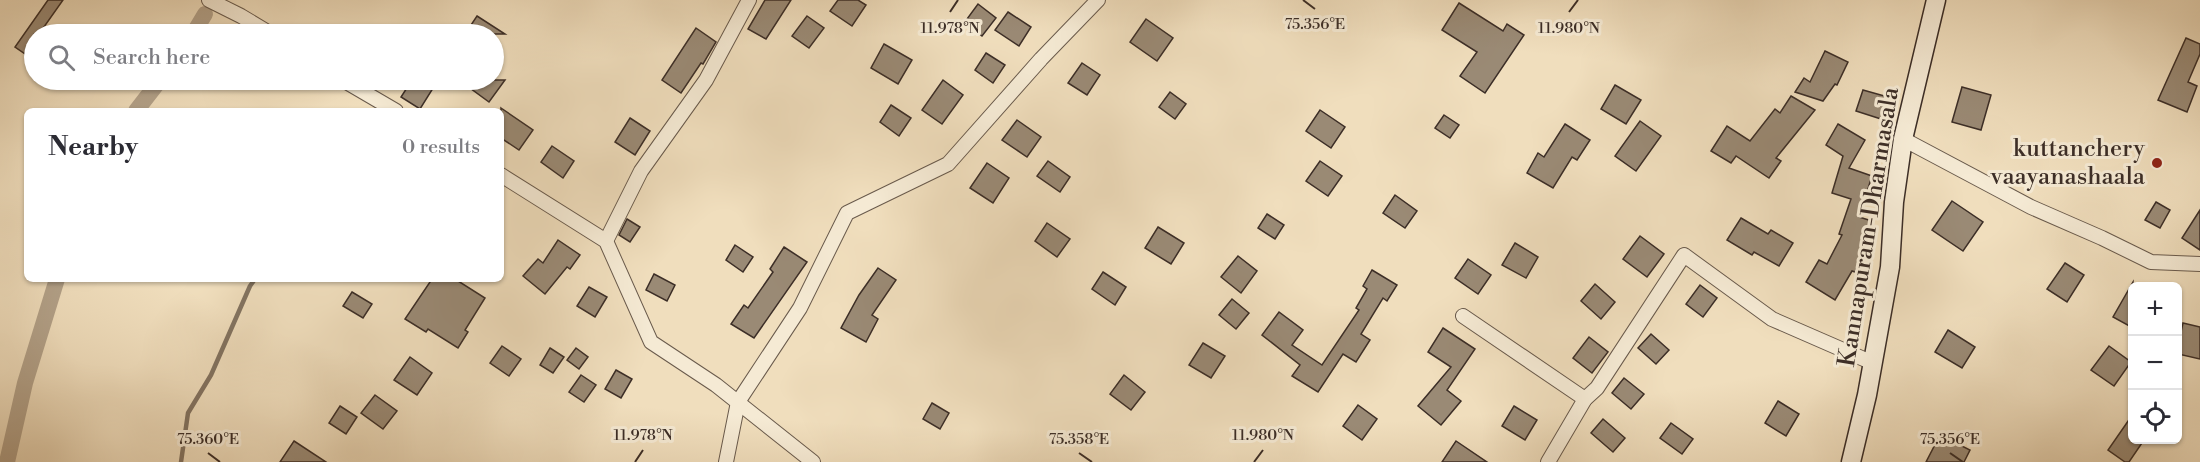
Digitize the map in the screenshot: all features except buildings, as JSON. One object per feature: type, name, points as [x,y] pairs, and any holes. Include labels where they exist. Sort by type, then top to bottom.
[{"type":"main road","name":"Kannapuram-Dharmasala","points":[[1851,462],[1873,363],[1890,267],[1894,202],[1903,139],[1936,0]]},
{"type":"street","points":[[209,0],[254,24]]},
{"type":"street","points":[[606,241],[641,171],[706,80],[749,0]]},
{"type":"street","points":[[726,462],[738,402],[800,308],[848,213],[948,164],[1041,59],[1098,0]]},
{"type":"street","points":[[360,90],[391,108]]},
{"type":"street","points":[[1903,139],[2031,207],[2151,262],[2200,264]]},
{"type":"street","points":[[504,177],[606,241],[651,342],[716,385],[813,462]]},
{"type":"street","points":[[1548,462],[1585,399],[1597,388],[1684,255],[1772,319],[1873,363]]},
{"type":"street","points":[[1462,315],[1585,399]]},
{"type":"waterway","points":[[199,24],[205,14]]},
{"type":"waterway","points":[[138,108],[152,90]]},
{"type":"waterway","points":[[7,462],[25,383],[56,282]]},
{"type":"waterway","points":[[181,462],[188,413],[211,375],[253,282]]},
{"type":"place","name":"kuttanchery vaayanashaala","points":[[2157,163]]}]
